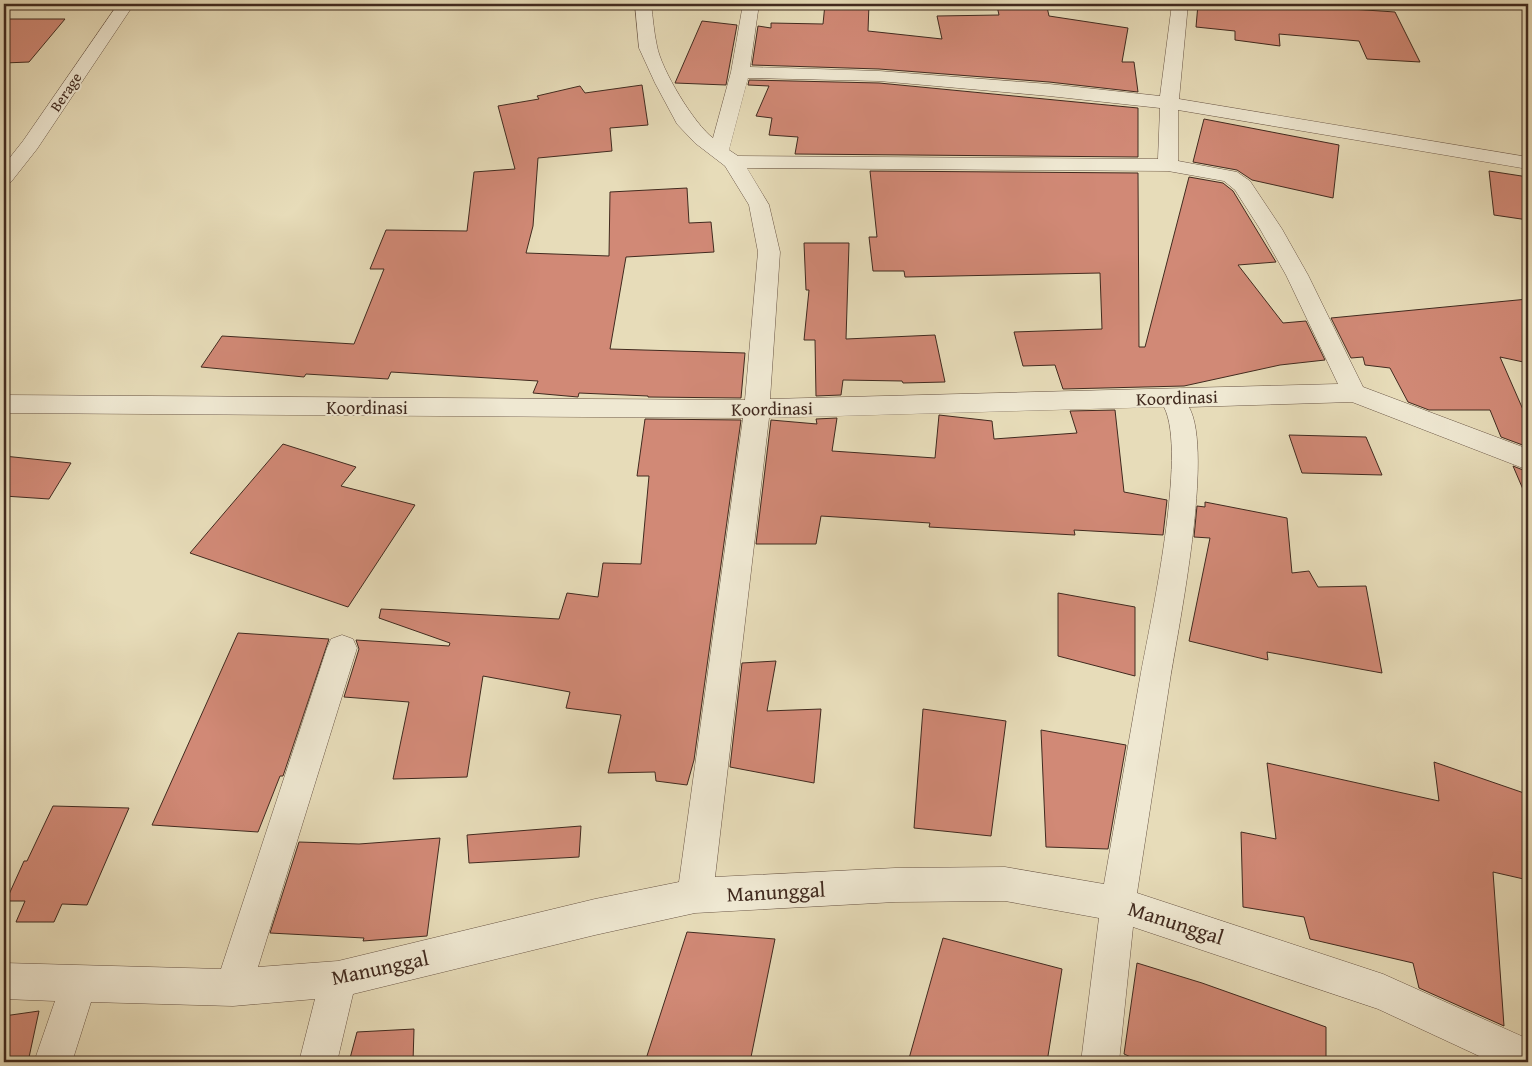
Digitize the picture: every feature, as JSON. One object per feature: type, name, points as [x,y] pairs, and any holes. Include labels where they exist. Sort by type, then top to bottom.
[{"type":"street","name":"Berage","points":[[4,178],[30,145],[126,4]]},
{"type":"street","points":[[643,4],[648,48],[664,83],[687,124],[726,156],[759,204],[769,252],[757,409],[695,896]]},
{"type":"street","points":[[726,156],[751,4]]},
{"type":"street","points":[[1168,165],[1169,103],[1180,4]]},
{"type":"street","points":[[740,72],[879,76],[1049,90],[1169,103],[1528,163]]},
{"type":"street","points":[[726,156],[1168,165],[1230,176],[1238,180],[1245,188],[1272,229],[1311,302],[1354,393]]},
{"type":"street","name":"Koordinasi","points":[[4,404],[503,409],[757,409],[1354,393],[1528,460]]},
{"type":"street","points":[[1100,1062],[1118,904],[1177,548],[1184,475],[1184,442],[1180,413],[1172,398]]},
{"type":"street","points":[[233,988],[342,648]]},
{"type":"street","name":"Manunggal","points":[[4,981],[233,988],[338,980],[695,896],[895,885],[1005,884],[1064,892],[1118,904],[1383,992],[1528,1059]]},
{"type":"street","points":[[318,1062],[338,980]]},
{"type":"street","points":[[54,1062],[78,983]]},
{"type":"building","points":[[825,4],[869,4],[868,31],[942,39],[937,16],[999,15],[997,6],[1047,7],[1049,16],[1128,28],[1122,62],[1134,62],[1138,92],[1049,82],[879,69],[752,65],[758,26],[771,28],[771,23],[823,24]]},
{"type":"building","points":[[1198,4],[1277,4],[1395,12],[1420,62],[1367,59],[1359,41],[1279,34],[1280,46],[1235,40],[1235,31],[1196,27]]},
{"type":"building","points":[[4,19],[65,19],[29,62],[4,63]]},
{"type":"building","points":[[702,21],[737,25],[726,85],[675,83]]},
{"type":"building","points":[[749,80],[879,83],[1138,108],[1138,157],[795,154],[798,137],[769,135],[772,118],[756,116],[769,86],[748,85]]},
{"type":"building","points":[[642,85],[648,125],[610,128],[612,151],[538,158],[533,226],[526,253],[609,256],[610,192],[687,188],[689,223],[711,222],[714,252],[626,257],[610,349],[745,353],[741,398],[648,397],[579,393],[578,397],[533,393],[538,381],[391,372],[388,379],[306,374],[304,377],[201,367],[222,336],[354,344],[384,269],[370,269],[386,230],[467,231],[474,172],[515,169],[498,106],[539,99],[537,96],[580,86],[585,93]]},
{"type":"building","points":[[1204,119],[1339,145],[1333,198],[1252,180],[1237,170],[1193,162]]},
{"type":"building","points":[[870,171],[1138,173],[1139,347],[1145,347],[1189,177],[1223,183],[1233,191],[1276,262],[1238,265],[1283,323],[1306,321],[1325,360],[1280,365],[1184,386],[1063,389],[1055,365],[1023,366],[1014,332],[1102,329],[1100,273],[905,277],[904,271],[873,271],[869,237],[877,237]]},
{"type":"building","points":[[1489,171],[1528,177],[1528,220],[1494,215]]},
{"type":"building","points":[[804,243],[849,243],[846,339],[935,335],[945,382],[903,383],[902,381],[843,380],[841,395],[816,396],[815,340],[804,340],[809,290],[806,290]]},
{"type":"building","points":[[1528,299],[1528,363],[1500,357],[1528,421],[1528,447],[1501,437],[1490,410],[1429,410],[1408,402],[1390,368],[1365,365],[1363,357],[1351,358],[1331,318]]},
{"type":"building","points":[[1115,410],[1124,492],[1167,500],[1163,535],[1074,530],[1075,535],[929,527],[930,523],[821,516],[816,544],[756,544],[771,420],[817,424],[816,419],[837,418],[832,451],[935,458],[939,415],[992,421],[994,439],[1077,433],[1070,411]]},
{"type":"building","points":[[645,419],[741,420],[694,760],[687,785],[656,781],[655,772],[608,773],[621,715],[566,708],[570,692],[483,676],[467,777],[393,779],[409,702],[344,697],[359,649],[356,640],[449,646],[450,643],[379,618],[381,609],[559,619],[567,593],[598,597],[603,563],[641,564],[649,476],[637,476]]},
{"type":"building","points":[[1289,435],[1366,437],[1382,475],[1302,473]]},
{"type":"building","points":[[283,444],[356,467],[341,486],[415,505],[348,607],[190,553]]},
{"type":"building","points":[[4,456],[71,463],[49,499],[4,496]]},
{"type":"building","points":[[1513,466],[1528,472],[1528,501]]},
{"type":"building","points":[[1205,502],[1287,518],[1292,573],[1309,571],[1318,587],[1366,586],[1382,673],[1267,652],[1268,660],[1189,641],[1210,538],[1194,537],[1197,506],[1205,507]]},
{"type":"building","points":[[1058,593],[1135,607],[1135,676],[1058,656]]},
{"type":"building","points":[[238,633],[329,639],[283,776],[280,776],[258,832],[152,825]]},
{"type":"building","points":[[776,661],[767,711],[821,709],[814,783],[730,767],[742,663]]},
{"type":"building","points":[[923,709],[1006,721],[991,836],[914,828]]},
{"type":"building","points":[[1041,730],[1126,745],[1108,849],[1046,847]]},
{"type":"building","points":[[1434,762],[1524,793],[1528,846],[1528,880],[1493,872],[1504,1026],[1419,988],[1413,963],[1310,939],[1304,917],[1243,907],[1241,832],[1276,839],[1267,763],[1439,801]]},
{"type":"building","points":[[53,806],[129,808],[87,905],[62,904],[54,922],[16,922],[25,901],[6,901],[24,861],[27,861]]},
{"type":"building","points":[[581,826],[579,857],[469,863],[467,835]]},
{"type":"building","points":[[440,838],[427,936],[363,941],[364,938],[270,933],[299,842],[359,844]]},
{"type":"building","points":[[687,932],[775,939],[750,1062],[645,1062]]},
{"type":"building","points":[[943,938],[1062,969],[1047,1062],[908,1062]]},
{"type":"building","points":[[1137,963],[1202,983],[1326,1027],[1326,1062],[1142,1062],[1124,1054]]},
{"type":"building","points":[[39,1011],[28,1062],[4,1062],[4,1016]]},
{"type":"building","points":[[414,1029],[413,1062],[349,1062],[357,1032]]}]
